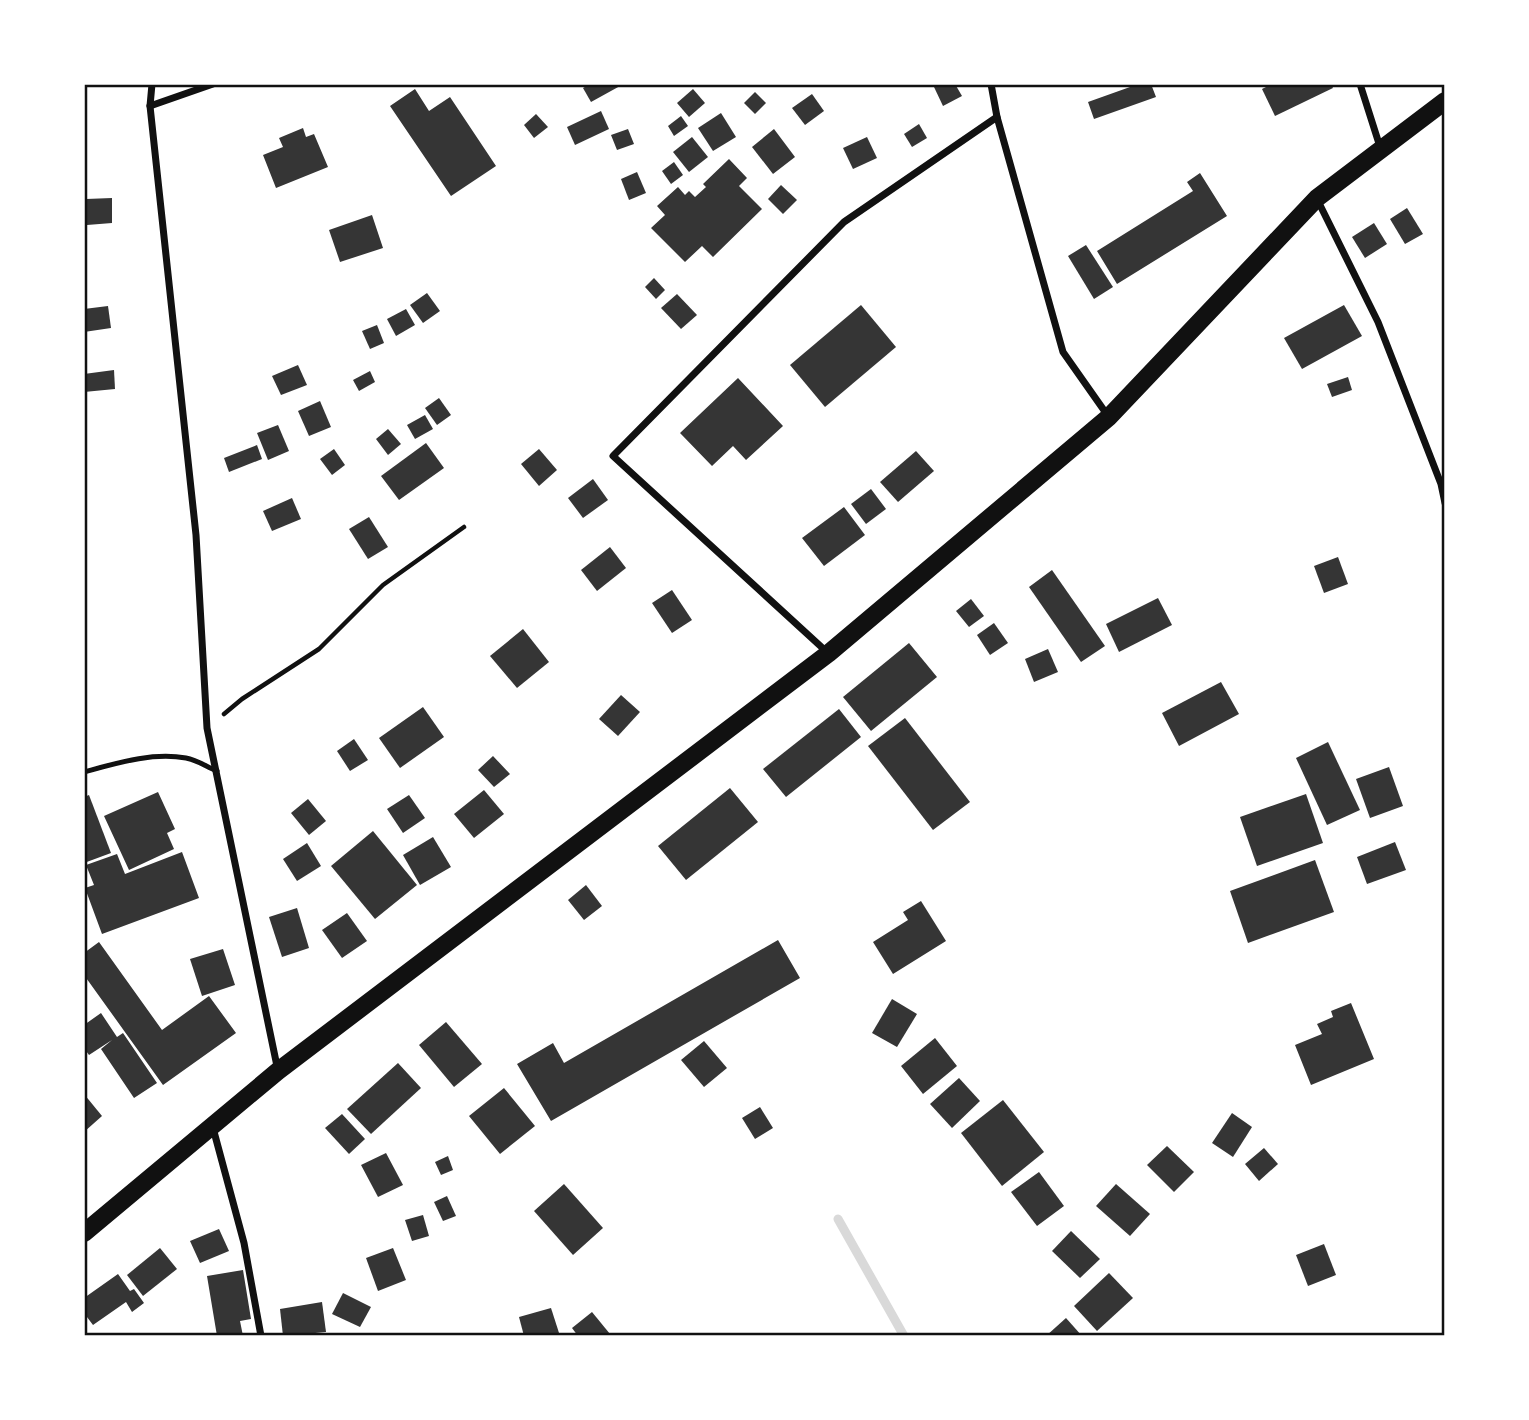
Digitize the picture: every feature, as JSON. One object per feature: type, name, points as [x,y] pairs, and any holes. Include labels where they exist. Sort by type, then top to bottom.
[{"type":"main road","points":[[84,1233],[278,1071],[829,653],[1109,417],[1317,198],[1445,101]]},
{"type":"street","points":[[152,84],[150,106],[196,535],[207,728],[278,1071]]},
{"type":"street","points":[[150,106],[213,84]]},
{"type":"street","points":[[990,84],[1063,352],[1109,417]]},
{"type":"street","points":[[1360,84],[1381,150]]},
{"type":"street","points":[[829,653],[612,456],[844,222],[997,117]]},
{"type":"street","points":[[1317,198],[1378,322],[1441,484],[1445,503]]},
{"type":"street","points":[[212,1124],[244,1243],[261,1336]]},
{"type":"lane","points":[[84,772],[125,761],[160,757],[188,758],[217,771]]},
{"type":"path","points":[[207,728],[242,699],[320,649],[383,585],[464,527]]},
{"type":"building","points":[[590,84],[620,86],[591,102],[583,88]]},
{"type":"building","points":[[940,84],[955,84],[962,96],[943,106],[934,87]]},
{"type":"building","points":[[1129,84],[1151,84],[1156,97],[1094,119],[1088,102],[1130,87]]},
{"type":"building","points":[[1272,84],[1331,84],[1333,88],[1275,116],[1262,89]]},
{"type":"building","points":[[415,89],[429,111],[450,97],[496,166],[451,196],[390,106]]},
{"type":"building","points":[[693,89],[705,103],[689,117],[677,103]]},
{"type":"building","points":[[755,92],[766,103],[755,114],[744,103]]},
{"type":"building","points":[[812,94],[824,111],[805,125],[792,108]]},
{"type":"building","points":[[601,111],[609,129],[575,145],[567,127]]},
{"type":"building","points":[[721,113],[736,137],[713,151],[698,128]]},
{"type":"building","points":[[536,114],[548,127],[534,138],[524,125]]},
{"type":"building","points":[[681,116],[688,126],[674,136],[668,126]]},
{"type":"building","points":[[919,124],[927,138],[912,147],[904,134]]},
{"type":"building","points":[[303,128],[306,137],[314,134],[328,167],[276,188],[263,155],[283,147],[279,138]]},
{"type":"building","points":[[628,129],[634,144],[617,150],[611,135]]},
{"type":"building","points":[[774,129],[795,157],[773,174],[752,147]]},
{"type":"building","points":[[692,137],[708,157],[689,172],[673,152]]},
{"type":"building","points":[[867,137],[877,158],[853,169],[843,148]]},
{"type":"building","points":[[729,159],[747,178],[739,186],[762,209],[713,257],[702,246],[685,262],[651,228],[665,215],[657,206],[678,187],[685,195],[689,191],[695,197],[706,187],[703,184]]},
{"type":"building","points":[[674,162],[683,175],[671,184],[662,171]]},
{"type":"building","points":[[637,172],[646,193],[629,200],[621,179]]},
{"type":"building","points":[[1200,173],[1227,216],[1117,284],[1097,251],[1193,191],[1187,182]]},
{"type":"building","points":[[781,185],[797,200],[783,214],[768,199]]},
{"type":"building","points":[[112,198],[112,223],[87,225],[86,199]]},
{"type":"building","points":[[1407,208],[1423,234],[1405,244],[1390,219]]},
{"type":"building","points":[[372,215],[383,248],[340,262],[329,230]]},
{"type":"building","points":[[1374,223],[1387,244],[1365,258],[1352,237]]},
{"type":"building","points":[[1086,245],[1113,287],[1094,299],[1068,256]]},
{"type":"building","points":[[654,278],[665,290],[656,299],[645,287]]},
{"type":"building","points":[[427,293],[440,311],[423,323],[410,305]]},
{"type":"building","points":[[677,294],[697,315],[681,329],[661,308]]},
{"type":"building","points":[[861,305],[896,347],[825,407],[790,365]]},
{"type":"building","points":[[1344,305],[1362,336],[1302,369],[1284,338]]},
{"type":"building","points":[[108,306],[111,328],[84,332],[84,309]]},
{"type":"building","points":[[406,309],[415,325],[396,336],[387,319]]},
{"type":"building","points":[[377,325],[384,343],[370,349],[362,331]]},
{"type":"building","points":[[298,365],[307,385],[281,395],[272,376]]},
{"type":"building","points":[[114,370],[115,389],[84,392],[84,374]]},
{"type":"building","points":[[370,371],[375,382],[359,391],[353,380]]},
{"type":"building","points":[[1348,377],[1352,390],[1332,397],[1327,384]]},
{"type":"building","points":[[738,378],[783,426],[746,460],[733,446],[712,466],[680,433]]},
{"type":"building","points":[[439,398],[451,415],[437,425],[425,408]]},
{"type":"building","points":[[320,401],[331,427],[309,436],[298,411]]},
{"type":"building","points":[[425,415],[433,429],[415,439],[407,425]]},
{"type":"building","points":[[278,425],[289,451],[268,460],[257,433]]},
{"type":"building","points":[[388,429],[401,444],[388,455],[376,439]]},
{"type":"building","points":[[426,443],[444,468],[399,500],[381,476]]},
{"type":"building","points":[[257,445],[262,459],[229,472],[224,458]]},
{"type":"building","points":[[334,449],[345,465],[332,475],[320,459]]},
{"type":"building","points":[[539,449],[557,470],[539,486],[521,464]]},
{"type":"building","points":[[916,451],[934,471],[898,502],[880,482]]},
{"type":"building","points":[[593,479],[608,500],[583,518],[568,498]]},
{"type":"building","points":[[871,489],[886,509],[866,524],[851,504]]},
{"type":"building","points":[[292,498],[301,519],[272,531],[263,511]]},
{"type":"building","points":[[844,507],[865,535],[824,566],[802,538]]},
{"type":"building","points":[[369,517],[388,547],[368,559],[349,529]]},
{"type":"building","points":[[610,547],[626,568],[597,591],[581,570]]},
{"type":"building","points":[[1338,557],[1348,584],[1324,593],[1314,566]]},
{"type":"building","points":[[1052,570],[1105,646],[1081,662],[1029,587]]},
{"type":"building","points":[[672,590],[692,620],[672,633],[652,603]]},
{"type":"building","points":[[1158,598],[1172,625],[1119,652],[1106,624]]},
{"type":"building","points":[[971,599],[984,616],[969,627],[956,611]]},
{"type":"building","points":[[994,623],[1008,643],[990,655],[977,635]]},
{"type":"building","points":[[523,629],[549,662],[517,688],[490,656]]},
{"type":"building","points":[[909,643],[937,677],[871,731],[843,697]]},
{"type":"building","points":[[1048,649],[1058,672],[1034,682],[1025,659]]},
{"type":"building","points":[[1221,682],[1239,714],[1179,746],[1162,713]]},
{"type":"building","points":[[621,695],[640,712],[618,736],[599,719]]},
{"type":"building","points":[[423,707],[444,737],[400,768],[379,738]]},
{"type":"building","points":[[839,709],[861,737],[786,797],[763,769]]},
{"type":"building","points":[[905,718],[970,802],[933,830],[868,746]]},
{"type":"building","points":[[354,739],[368,760],[350,771],[337,751]]},
{"type":"building","points":[[1328,742],[1360,810],[1327,825],[1296,758]]},
{"type":"building","points":[[493,756],[510,774],[494,787],[478,770]]},
{"type":"building","points":[[1389,767],[1403,806],[1370,818],[1356,779]]},
{"type":"building","points":[[730,788],[758,822],[686,880],[658,846]]},
{"type":"building","points":[[484,790],[504,814],[474,838],[454,814]]},
{"type":"building","points":[[158,792],[175,829],[167,833],[174,849],[129,870],[104,816]]},
{"type":"building","points":[[1306,794],[1323,843],[1257,866],[1240,817]]},
{"type":"building","points":[[89,795],[111,853],[84,863],[84,797]]},
{"type":"building","points":[[409,795],[425,818],[403,833],[387,809]]},
{"type":"building","points":[[308,799],[326,821],[309,835],[291,813]]},
{"type":"building","points":[[373,831],[417,885],[375,919],[331,866]]},
{"type":"building","points":[[433,837],[451,867],[420,885],[403,855]]},
{"type":"building","points":[[1395,842],[1406,870],[1367,884],[1357,857]]},
{"type":"building","points":[[307,843],[321,866],[297,881],[283,859]]},
{"type":"building","points":[[182,852],[199,898],[102,934],[85,888],[94,885],[86,865],[117,854],[125,874]]},
{"type":"building","points":[[1315,860],[1334,912],[1248,943],[1230,891]]},
{"type":"building","points":[[586,885],[602,906],[584,920],[568,900]]},
{"type":"building","points":[[921,901],[946,941],[893,974],[873,942],[908,920],[903,912]]},
{"type":"building","points":[[297,908],[309,948],[282,957],[269,917]]},
{"type":"building","points":[[347,913],[367,941],[342,958],[322,930]]},
{"type":"building","points":[[778,940],[800,978],[551,1121],[517,1064],[553,1043],[564,1063]]},
{"type":"building","points":[[99,942],[162,1030],[209,996],[236,1033],[163,1085],[84,975],[84,953]]},
{"type":"building","points":[[223,949],[235,985],[202,996],[190,959]]},
{"type":"building","points":[[892,999],[917,1014],[897,1047],[872,1033]]},
{"type":"building","points":[[1351,1003],[1374,1059],[1311,1085],[1295,1045],[1322,1034],[1317,1024],[1333,1017],[1331,1011]]},
{"type":"building","points":[[101,1013],[117,1037],[123,1033],[157,1083],[134,1098],[101,1049],[112,1040],[89,1055],[84,1048],[84,1025]]},
{"type":"building","points":[[446,1022],[482,1064],[454,1087],[419,1045]]},
{"type":"building","points":[[935,1038],[957,1066],[923,1094],[901,1066]]},
{"type":"building","points":[[704,1041],[727,1068],[704,1087],[681,1060]]},
{"type":"building","points":[[398,1063],[421,1088],[371,1134],[347,1109]]},
{"type":"building","points":[[959,1078],[980,1101],[952,1128],[930,1104]]},
{"type":"building","points":[[504,1088],[535,1126],[500,1154],[469,1116]]},
{"type":"building","points":[[84,1094],[102,1116],[84,1132]]},
{"type":"building","points":[[1003,1100],[1044,1152],[1002,1186],[961,1133]]},
{"type":"building","points":[[760,1107],[773,1128],[755,1139],[742,1118]]},
{"type":"building","points":[[1232,1113],[1252,1127],[1233,1157],[1212,1143]]},
{"type":"building","points":[[342,1114],[365,1139],[349,1154],[325,1128]]},
{"type":"building","points":[[1167,1146],[1194,1172],[1174,1192],[1147,1165]]},
{"type":"building","points":[[1264,1148],[1278,1164],[1259,1181],[1245,1164]]},
{"type":"building","points":[[386,1153],[403,1185],[378,1197],[361,1165]]},
{"type":"building","points":[[448,1156],[453,1170],[441,1175],[435,1162]]},
{"type":"building","points":[[1039,1172],[1064,1206],[1037,1226],[1011,1192]]},
{"type":"building","points":[[564,1184],[603,1228],[573,1255],[534,1211]]},
{"type":"building","points":[[1116,1184],[1150,1214],[1130,1236],[1096,1206]]},
{"type":"building","points":[[447,1196],[456,1216],[443,1221],[434,1202]]},
{"type":"building","points":[[423,1215],[429,1236],[412,1241],[405,1220]]},
{"type":"building","points":[[219,1229],[229,1251],[200,1263],[190,1241]]},
{"type":"building","points":[[1071,1231],[1100,1259],[1080,1278],[1052,1251]]},
{"type":"building","points":[[1324,1244],[1336,1275],[1308,1286],[1296,1255]]},
{"type":"building","points":[[160,1248],[177,1269],[143,1296],[127,1275]]},
{"type":"building","points":[[393,1248],[406,1280],[378,1291],[366,1258]]},
{"type":"building","points":[[243,1270],[251,1319],[240,1321],[243,1336],[217,1336],[207,1276]]},
{"type":"building","points":[[1109,1273],[1133,1298],[1097,1331],[1074,1306]]},
{"type":"building","points":[[118,1274],[130,1291],[134,1289],[144,1303],[132,1312],[126,1302],[93,1325],[84,1313],[84,1298]]},
{"type":"building","points":[[343,1293],[371,1307],[360,1327],[332,1314]]},
{"type":"building","points":[[322,1302],[326,1332],[283,1336],[280,1309]]},
{"type":"building","points":[[551,1308],[560,1336],[524,1336],[519,1317]]},
{"type":"building","points":[[592,1312],[610,1334],[578,1336],[572,1328]]},
{"type":"building","points":[[1066,1318],[1082,1336],[1046,1336]]},
{"type":"waterway","points":[[838,1219],[904,1336]]}]
